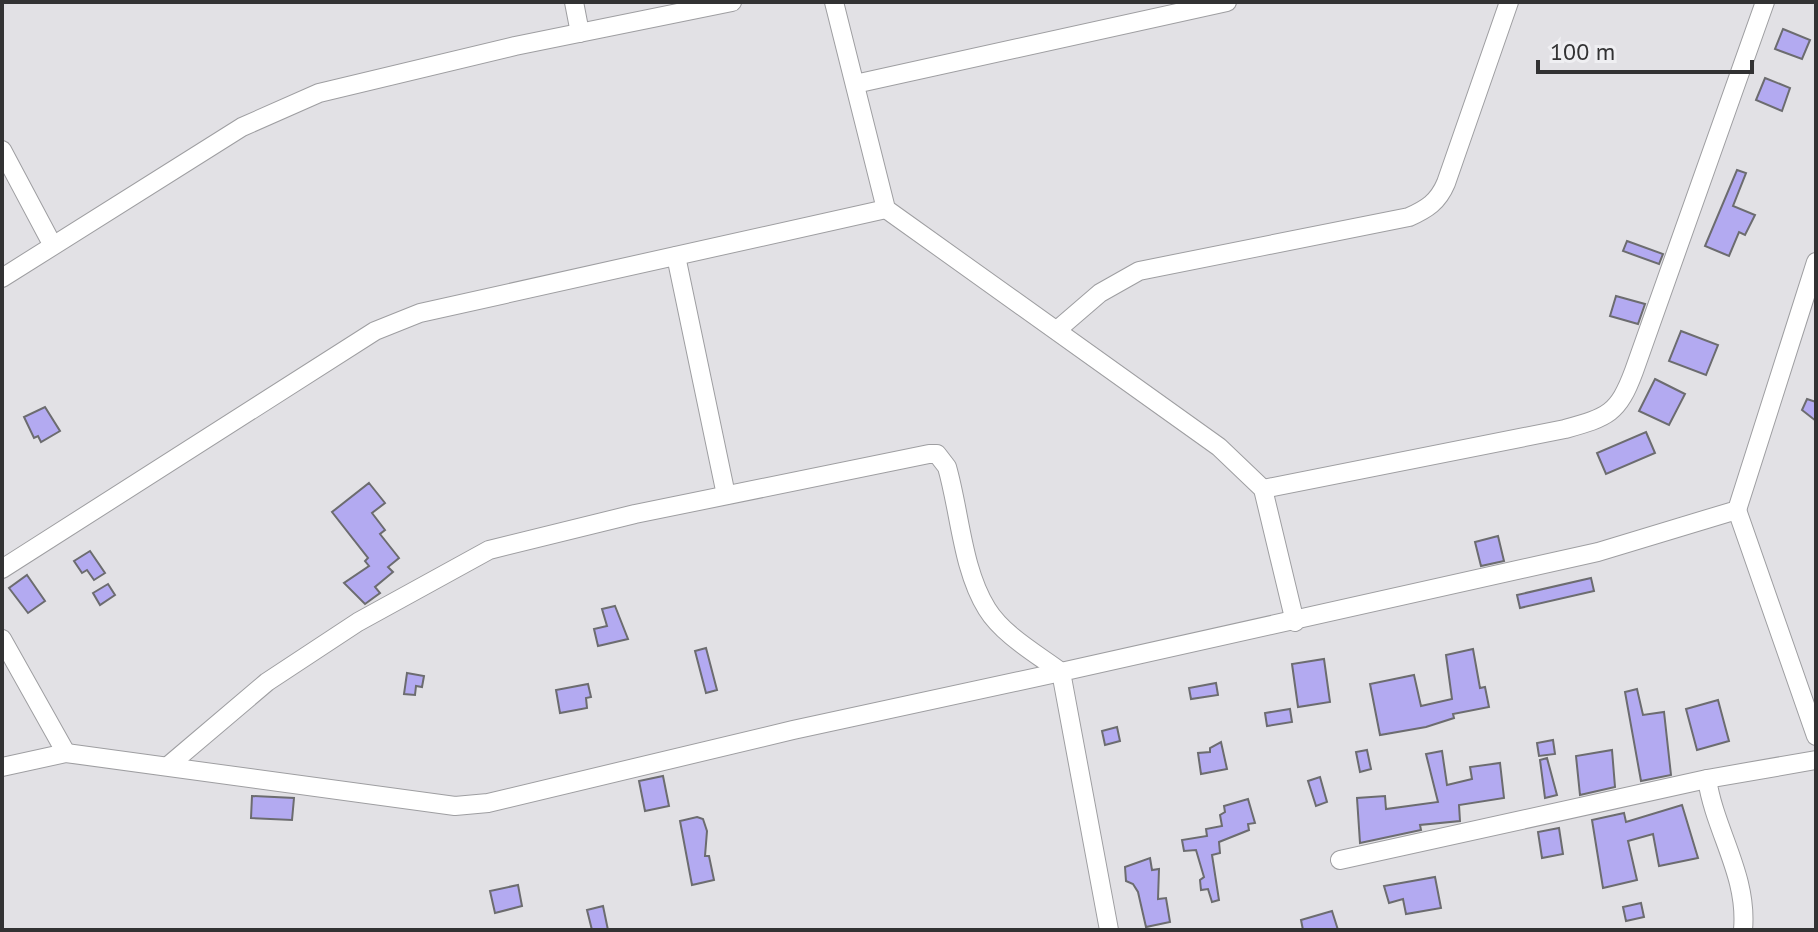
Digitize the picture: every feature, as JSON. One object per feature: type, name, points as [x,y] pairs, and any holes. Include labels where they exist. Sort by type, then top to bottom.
[{"type":"street","points":[[574,2],[580,33]]},
{"type":"street","points":[[2,278],[242,127],[319,93],[580,33],[732,2]]},
{"type":"street","points":[[834,2],[886,209],[1219,447],[1263,489],[1295,622]]},
{"type":"street","points":[[855,84],[1227,2]]},
{"type":"street","points":[[1057,330],[1100,293],[1139,271],[1409,217],[1428,208],[1440,198],[1446,183],[1509,2]]},
{"type":"street","points":[[1263,489],[1565,429],[1601,419],[1617,409],[1634,371],[1765,2]]},
{"type":"street","points":[[2,150],[52,244]]},
{"type":"street","points":[[2,569],[375,331],[420,313],[886,209]]},
{"type":"street","points":[[676,256],[726,495]]},
{"type":"street","points":[[1816,262],[1757,438],[1737,510],[1816,736]]},
{"type":"street","points":[[168,766],[267,682],[358,622],[475,556],[635,514],[937,454],[947,467],[972,575],[987,609],[1003,627],[1061,672],[1107,930]]},
{"type":"street","points":[[2,767],[66,753],[455,806],[488,803],[793,730],[1295,622],[1643,541],[1737,510]]},
{"type":"street","points":[[2,639],[66,753]]},
{"type":"street","points":[[1340,860],[1707,779],[1816,760]]},
{"type":"street","points":[[1707,779],[1711,806],[1743,891],[1743,930]]},
{"type":"building","points":[[1783,29],[1810,40],[1802,59],[1775,49]]},
{"type":"building","points":[[1765,78],[1790,88],[1782,111],[1756,100]]},
{"type":"building","points":[[1737,170],[1746,173],[1733,206],[1755,215],[1745,235],[1739,232],[1729,256],[1705,246]]},
{"type":"building","points":[[1627,241],[1663,254],[1659,264],[1623,251]]},
{"type":"building","points":[[1616,296],[1645,304],[1638,324],[1610,316]]},
{"type":"building","points":[[1681,331],[1718,345],[1706,375],[1669,361]]},
{"type":"building","points":[[1655,379],[1685,394],[1669,425],[1639,411]]},
{"type":"building","points":[[1807,399],[1816,402],[1816,421],[1802,410]]},
{"type":"building","points":[[45,407],[60,431],[41,442],[38,436],[34,438],[24,417]]},
{"type":"building","points":[[1646,432],[1655,453],[1606,474],[1597,453]]},
{"type":"building","points":[[369,483],[385,503],[372,513],[385,530],[380,534],[399,558],[388,567],[393,572],[375,587],[380,593],[365,604],[344,583],[369,566],[365,561],[368,558],[332,512]]},
{"type":"building","points":[[1498,536],[1504,561],[1481,566],[1475,542]]},
{"type":"building","points":[[90,551],[105,573],[94,580],[87,570],[82,573],[74,561]]},
{"type":"building","points":[[27,575],[45,601],[28,613],[9,588]]},
{"type":"building","points":[[1591,578],[1594,591],[1520,608],[1517,595]]},
{"type":"building","points":[[108,584],[115,595],[100,605],[93,593]]},
{"type":"building","points":[[615,606],[628,639],[598,646],[594,629],[607,626],[602,609]]},
{"type":"building","points":[[706,648],[717,690],[706,693],[695,651]]},
{"type":"building","points":[[1473,649],[1480,688],[1485,687],[1489,707],[1453,714],[1454,718],[1426,727],[1380,735],[1370,684],[1414,675],[1421,706],[1452,699],[1446,655]]},
{"type":"building","points":[[1324,659],[1330,702],[1298,707],[1292,664]]},
{"type":"building","points":[[407,673],[424,676],[422,687],[416,686],[415,695],[404,694]]},
{"type":"building","points":[[1216,683],[1218,695],[1191,699],[1189,688]]},
{"type":"building","points":[[588,684],[591,697],[586,698],[587,708],[560,713],[556,690]]},
{"type":"building","points":[[1637,689],[1643,715],[1664,712],[1671,775],[1641,781],[1625,692]]},
{"type":"building","points":[[1718,700],[1729,741],[1697,750],[1686,709]]},
{"type":"building","points":[[1290,709],[1292,722],[1267,726],[1265,713]]},
{"type":"building","points":[[1117,727],[1120,741],[1105,745],[1102,731]]},
{"type":"building","points":[[1553,740],[1555,754],[1539,756],[1537,743]]},
{"type":"building","points":[[1221,742],[1227,769],[1201,774],[1198,753],[1210,752],[1210,748]]},
{"type":"building","points":[[1367,750],[1371,769],[1360,772],[1356,752]]},
{"type":"building","points":[[1612,750],[1615,787],[1580,795],[1576,756]]},
{"type":"building","points":[[1442,751],[1447,785],[1472,779],[1470,767],[1500,763],[1504,798],[1459,805],[1460,821],[1420,825],[1421,830],[1360,843],[1357,798],[1385,796],[1386,809],[1438,802],[1426,754]]},
{"type":"building","points":[[1547,758],[1557,795],[1545,798],[1540,760]]},
{"type":"building","points":[[663,776],[669,806],[645,811],[639,781]]},
{"type":"building","points":[[1320,777],[1327,802],[1316,806],[1308,781]]},
{"type":"building","points":[[252,796],[294,798],[292,820],[251,818]]},
{"type":"building","points":[[1248,799],[1255,823],[1248,824],[1249,830],[1219,842],[1220,853],[1212,855],[1219,900],[1212,902],[1208,889],[1201,890],[1200,880],[1204,877],[1196,850],[1184,851],[1182,840],[1207,836],[1206,829],[1222,826],[1220,815],[1225,812],[1224,806]]},
{"type":"building","points":[[1682,805],[1698,858],[1659,866],[1653,834],[1628,841],[1637,880],[1603,888],[1592,820],[1624,813],[1626,822]]},
{"type":"building","points":[[697,817],[703,819],[707,831],[705,856],[709,856],[714,880],[692,885],[680,821]]},
{"type":"building","points":[[1559,828],[1563,854],[1542,858],[1538,832]]},
{"type":"building","points":[[1150,858],[1152,870],[1159,869],[1158,899],[1166,898],[1170,922],[1146,927],[1138,892],[1133,884],[1126,881],[1125,867]]},
{"type":"building","points":[[1435,877],[1441,908],[1406,914],[1403,899],[1389,903],[1384,886]]},
{"type":"building","points":[[518,885],[522,906],[495,913],[490,891]]},
{"type":"building","points":[[1641,903],[1644,917],[1626,921],[1623,907]]},
{"type":"building","points":[[603,906],[608,930],[592,930],[587,910]]},
{"type":"building","points":[[1332,911],[1338,930],[1303,930],[1301,920]]}]
